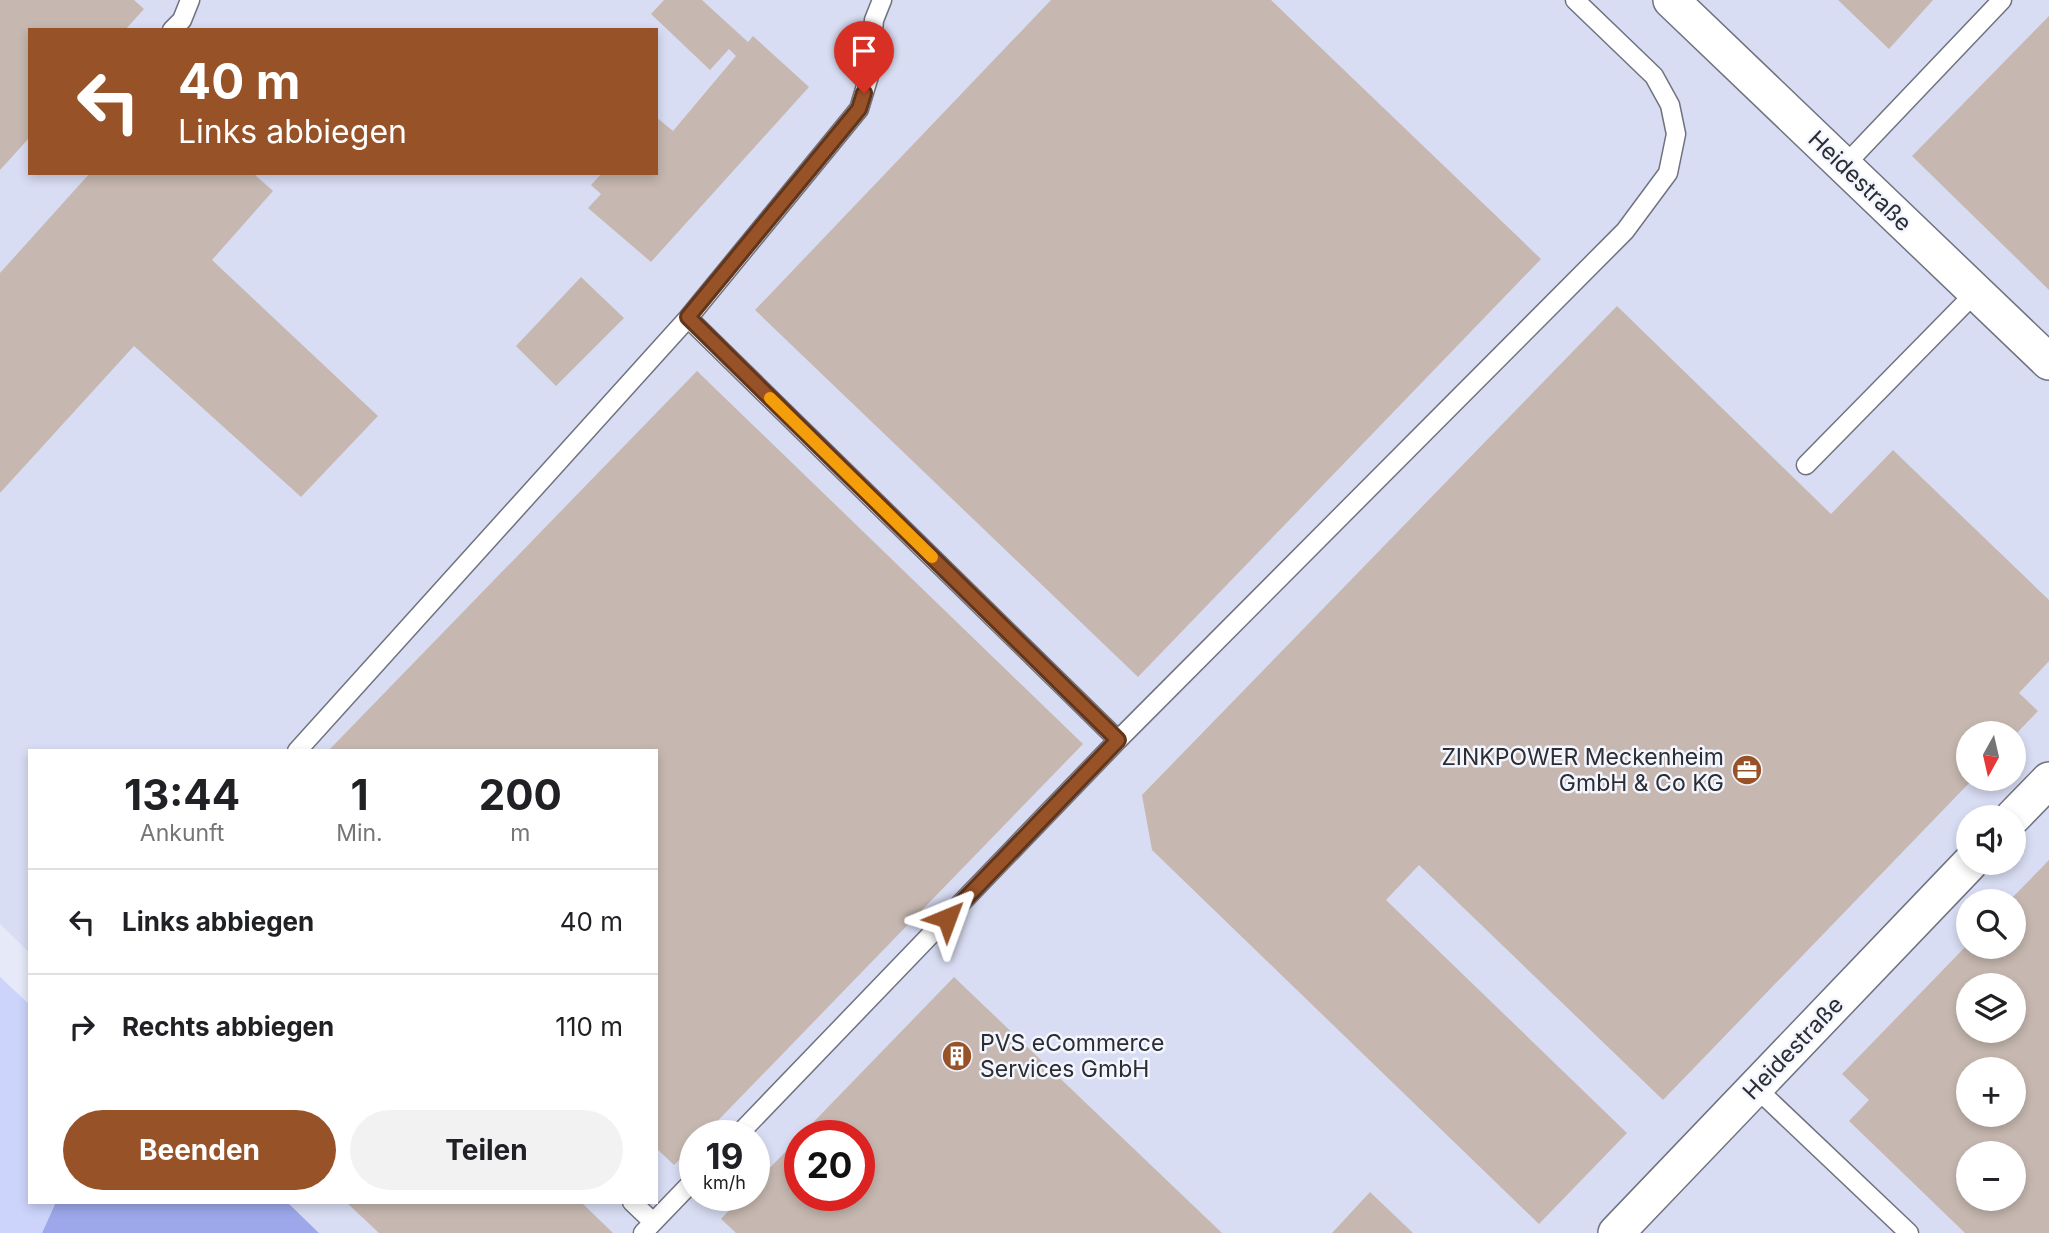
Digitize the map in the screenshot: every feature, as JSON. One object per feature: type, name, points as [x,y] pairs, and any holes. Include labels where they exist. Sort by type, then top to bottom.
[{"type":"street","name":"Heidestraße","points":[[1671,0],[2049,362]]},
{"type":"street","points":[[2025,805],[2049,780]]},
{"type":"street","name":"Heidestraße","points":[[1616,1233],[1958,875]]},
{"type":"lane","points":[[174,28],[182,20],[190,0]]},
{"type":"lane","points":[[299,749],[688,317],[859,109],[869,76],[874,20],[882,0]]},
{"type":"lane","points":[[752,1120],[1118,740],[1625,231],[1668,173],[1676,134],[1670,105],[1654,76],[1575,0]]},
{"type":"lane","points":[[1844,166],[2002,0]]},
{"type":"lane","points":[[1806,465],[1976,292]]},
{"type":"lane","points":[[688,317],[1118,740]]},
{"type":"lane","points":[[1755,1087],[1909,1233]]},
{"type":"lane","points":[[633,1204],[648,1228],[679,1196]]},
{"type":"shaded area","points":[[0,0],[2049,0],[2049,1233],[319,1233],[289,1204],[658,1204],[658,749],[28,749],[28,951],[0,924]]},
{"type":"shaded area","points":[[0,977],[28,1003],[28,1204],[55,1204],[42,1233],[0,1233]]},
{"type":"shaded area","points":[[55,1204],[289,1204],[319,1233],[42,1233]]},
{"type":"building","points":[[0,0],[134,0],[144,9],[127,28],[28,28],[28,139],[0,170]]},
{"type":"building","points":[[664,0],[702,0],[748,42],[753,36],[809,87],[651,262],[588,208],[601,194],[591,185],[600,175],[658,175],[658,119],[673,131],[736,56],[729,49],[710,70],[651,14]]},
{"type":"building","points":[[1051,0],[1271,0],[1541,259],[1138,677],[755,310]]},
{"type":"building","points":[[1838,0],[1933,0],[1889,49]]},
{"type":"building","points":[[2049,16],[2049,290],[1912,156]]},
{"type":"building","points":[[88,175],[255,175],[273,191],[212,260],[378,416],[301,497],[134,346],[0,493],[0,273]]},
{"type":"building","points":[[581,277],[624,318],[556,386],[516,346]]},
{"type":"building","points":[[1617,306],[1831,514],[1893,450],[2049,600],[2049,661],[2019,693],[2038,711],[2026,724],[2026,721],[1956,721],[1956,791],[1961,791],[1663,1100],[1419,865],[1386,900],[1627,1133],[1539,1224],[1152,850],[1142,795]]},
{"type":"building","points":[[697,371],[1083,744],[719,1120],[679,1120],[679,1160],[674,1165],[658,1150],[658,749],[330,749]]},
{"type":"building","points":[[2049,860],[2049,1233],[1965,1233],[1849,1121],[1869,1100],[1842,1074],[1956,956],[1956,959],[2026,959],[2026,889],[2021,889]]},
{"type":"building","name":"PVS eCommerce Services GmbH","points":[[954,977],[1222,1233],[736,1233],[721,1219],[728,1211],[770,1211],[770,1168],[784,1153],[784,1211],[875,1211],[875,1120],[815,1120]]},
{"type":"building","points":[[1370,1192],[1413,1233],[1332,1233]]},
{"type":"building","points":[[348,1204],[583,1204],[613,1233],[379,1233]]},
{"type":"slow traffic","points":[[770,398],[932,557]]},
{"type":"place","name":"ZINKPOWER Meckenheim GmbH & Co KG","points":[[1747,770]]},
{"type":"place","name":"PVS eCommerce Services GmbH","points":[[957,1056]]},
{"type":"route","points":[[864,93],[859,109],[688,317],[1118,740],[947,918]]}]
